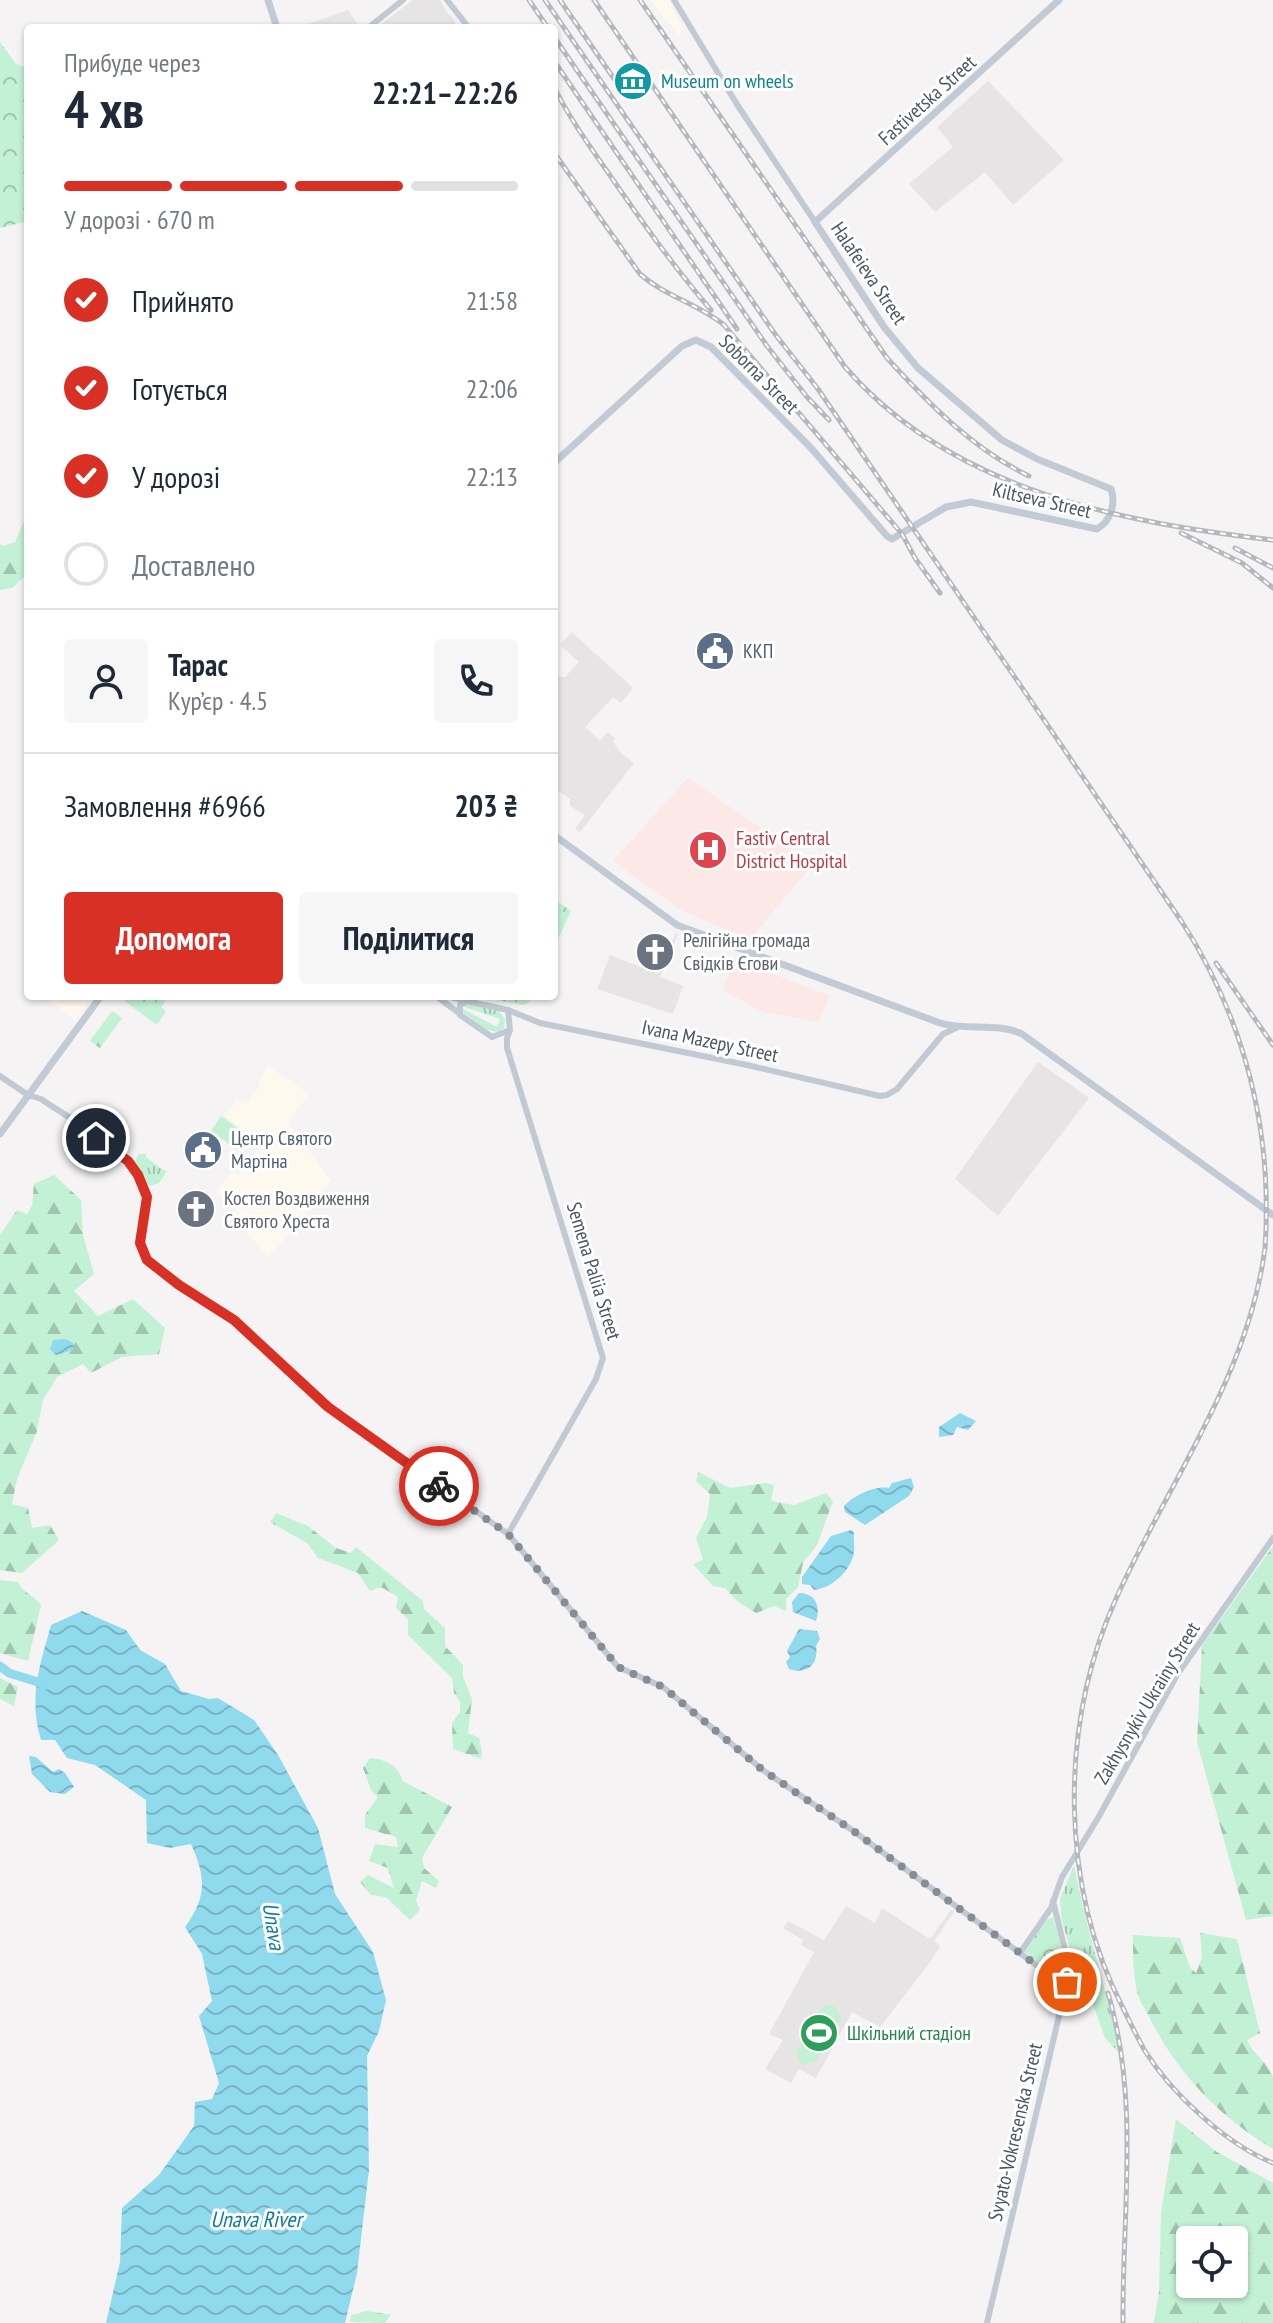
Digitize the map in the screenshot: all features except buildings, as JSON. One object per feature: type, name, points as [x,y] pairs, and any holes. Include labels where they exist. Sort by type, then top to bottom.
[{"type":"main road","points":[[268,0],[276,24]]},
{"type":"main road","name":"Fastivetska Street","points":[[815,222],[1059,0]]},
{"type":"main road","name":"Halafeieva Street","points":[[815,222],[884,327],[918,368],[1002,440],[1037,459],[1111,489],[1111,512],[1106,523],[1097,529]]},
{"type":"main road","name":"Soborna Street","points":[[558,459],[682,346],[696,340],[711,347],[811,448],[892,539]]},
{"type":"main road","name":"Kiltseva Street","points":[[892,539],[946,507],[971,502],[1097,529]]},
{"type":"main road","points":[[558,838],[677,925],[956,1028],[1002,1027],[1028,1038],[1273,1215]]},
{"type":"main road","points":[[0,1134],[98,1000]]},
{"type":"street","points":[[373,24],[403,0]]},
{"type":"street","points":[[447,0],[466,24]]},
{"type":"street","name":"Halafeieva Street","points":[[674,0],[738,106],[815,222]]},
{"type":"street","points":[[441,1000],[507,1048]]},
{"type":"street","points":[[459,1014],[460,1005],[466,1001]]},
{"type":"street","name":"Ivana Mazepy Street","points":[[466,1001],[508,1010],[540,1023],[887,1095],[899,1086],[943,1034],[956,1028]]},
{"type":"street","points":[[508,1010],[511,1028]]},
{"type":"street","points":[[492,1037],[527,1017]]},
{"type":"street","name":"Semena Paliia Street","points":[[508,1534],[596,1379],[603,1358],[507,1048],[511,1028]]},
{"type":"street","points":[[0,1076],[28,1095],[41,1099],[128,1161],[147,1197],[140,1243],[143,1255],[165,1275],[249,1332],[328,1407],[508,1534],[618,1667],[663,1687],[764,1771],[852,1830],[1054,1978],[1064,1992]]},
{"type":"street","name":"Zakhysnykiv Ukrainy Street","points":[[1020,1953],[1053,1901],[1062,1877],[1177,1675],[1273,1538]]},
{"type":"street","name":"Svyato-Vokresenska Street","points":[[987,2323],[1069,1966],[1053,1901]]},
{"type":"shaded area","points":[[413,0],[440,0],[456,24],[381,24]]},
{"type":"shaded area","points":[[650,0],[669,0],[684,29],[678,35]]},
{"type":"shaded area","points":[[348,10],[357,23],[357,24],[308,24]]},
{"type":"shaded area","points":[[988,81],[1064,160],[1013,205],[985,172],[935,212],[909,184],[953,147],[937,127]]},
{"type":"shaded area","points":[[572,632],[633,688],[621,703],[613,697],[585,727],[600,741],[607,732],[615,738],[613,742],[621,753],[634,763],[580,832],[575,829],[585,815],[570,806],[570,799],[558,791],[558,677],[565,677],[579,662],[560,645]]},
{"type":"shaded area","name":"Fastiv Central District Hospital","points":[[688,778],[813,864],[750,939],[682,911],[613,861]]},
{"type":"shaded area","points":[[676,933],[660,977],[683,986],[673,1014],[597,989],[610,955],[658,974]]},
{"type":"shaded area","points":[[734,959],[830,996],[818,1022],[761,1011],[723,990]]},
{"type":"shaded area","points":[[49,1000],[90,1000],[75,1020]]},
{"type":"shaded area","points":[[1038,1062],[1089,1098],[998,1216],[955,1179]]},
{"type":"shaded area","points":[[268,1066],[309,1094],[288,1123],[331,1181],[269,1258],[233,1215],[236,1208],[216,1192],[232,1171],[239,1175],[261,1143],[222,1114],[237,1099],[246,1105]]},
{"type":"shaded area","points":[[846,1906],[875,1923],[882,1908],[930,1939],[951,1910],[954,1912],[934,1941],[940,1946],[931,1961],[880,2027],[852,2012],[816,2078],[799,2069],[791,2083],[765,2069],[783,2040],[769,2034],[814,1952],[801,1945],[803,1940],[783,1928],[788,1921],[824,1940]]},
{"type":"green space","points":[[0,42],[16,64],[24,67],[24,222],[0,228]]},
{"type":"green space","points":[[23,523],[24,577],[12,588],[0,590],[0,544],[15,542]]},
{"type":"green space","points":[[558,902],[571,911],[558,939]]},
{"type":"green space","points":[[123,1000],[166,1000],[161,1007],[166,1011],[157,1025]]},
{"type":"green space","points":[[496,1000],[530,1000],[523,1005]]},
{"type":"green space","points":[[466,1004],[499,1011],[505,1019],[504,1028],[497,1032],[485,1029],[461,1008],[497,1027],[500,1019],[462,1006]]},
{"type":"green space","points":[[112,1011],[122,1018],[100,1048],[90,1041]]},
{"type":"green space","points":[[221,1116],[247,1135],[236,1149],[211,1131]]},
{"type":"green space","points":[[139,1154],[146,1154],[167,1171],[159,1183],[147,1184],[135,1161]]},
{"type":"green space","points":[[54,1175],[81,1200],[83,1235],[94,1274],[74,1291],[98,1316],[133,1299],[165,1328],[159,1354],[122,1357],[91,1373],[83,1364],[57,1377],[43,1400],[37,1431],[17,1479],[12,1504],[28,1508],[32,1528],[50,1525],[59,1540],[22,1573],[0,1570],[0,1235],[17,1210],[27,1214],[32,1206],[34,1184]]},
{"type":"green space","points":[[698,1472],[730,1488],[766,1483],[774,1485],[771,1501],[794,1505],[826,1493],[833,1501],[817,1545],[803,1563],[798,1587],[786,1599],[786,1611],[774,1606],[756,1613],[738,1602],[725,1588],[713,1586],[693,1564],[703,1560],[696,1538],[707,1517],[710,1494],[696,1481]]},
{"type":"green space","points":[[276,1513],[308,1526],[336,1548],[351,1553],[356,1547],[423,1601],[424,1609],[445,1628],[445,1646],[463,1665],[463,1677],[472,1699],[468,1733],[479,1738],[481,1759],[453,1749],[452,1723],[460,1712],[460,1702],[454,1693],[452,1678],[408,1635],[408,1619],[396,1608],[398,1597],[381,1587],[370,1591],[358,1573],[318,1558],[307,1543],[270,1522]]},
{"type":"green space","points":[[1273,1546],[1273,1916],[1246,1920],[1197,1742],[1202,1645]]},
{"type":"green space","points":[[0,1580],[18,1582],[41,1605],[28,1661],[0,1653]]},
{"type":"green space","points":[[0,1678],[18,1687],[14,1706],[0,1699]]},
{"type":"green space","points":[[370,1758],[390,1764],[403,1781],[452,1807],[422,1858],[424,1868],[439,1881],[436,1888],[422,1881],[416,1900],[420,1910],[410,1920],[386,1897],[371,1895],[360,1882],[368,1875],[394,1888],[388,1868],[369,1861],[375,1844],[398,1847],[396,1837],[365,1828],[365,1815],[378,1797],[371,1790],[363,1768]]},
{"type":"green space","points":[[1074,1865],[1121,2055],[1105,2038],[1091,1999],[1079,1980],[1062,1921],[1060,1899]]},
{"type":"green space","points":[[1053,1917],[1065,1960],[1062,1976],[1056,1976],[1025,1952],[1045,1921]]},
{"type":"green space","points":[[1200,1933],[1237,1939],[1260,2033],[1247,2040],[1273,2077],[1273,2149],[1218,2109],[1202,2093],[1161,2039],[1138,1995],[1133,1935],[1180,1938],[1190,1967],[1196,1973],[1202,1958]]},
{"type":"green space","name":"Шкільний стадіон","points":[[826,2005],[836,2007],[841,2019],[816,2061],[803,2064],[798,2061],[796,2052],[820,2009]]},
{"type":"green space","points":[[1176,2119],[1217,2152],[1273,2183],[1273,2323],[1154,2323],[1159,2292],[1161,2213]]},
{"type":"green space","points":[[367,2311],[391,2315],[385,2323],[350,2322],[351,2315]]},
{"type":"water","points":[[66,1339],[74,1344],[73,1350],[56,1355],[50,1349],[53,1340]]},
{"type":"water","points":[[960,1413],[976,1421],[968,1430],[957,1427],[953,1435],[939,1437],[939,1427]]},
{"type":"water","points":[[911,1478],[914,1487],[909,1496],[865,1525],[845,1512],[844,1506],[859,1495],[877,1488],[889,1488],[892,1483]]},
{"type":"water","points":[[851,1530],[854,1532],[854,1552],[845,1572],[821,1589],[814,1590],[810,1585],[802,1584],[802,1577],[831,1536]]},
{"type":"water","points":[[799,1593],[810,1595],[816,1602],[816,1621],[793,1612],[792,1602]]},
{"type":"water","name":"Unava River","points":[[82,1611],[126,1630],[140,1650],[165,1664],[181,1691],[209,1699],[218,1698],[254,1720],[278,1755],[318,1828],[335,1894],[373,1952],[386,2000],[379,2031],[367,2056],[369,2170],[357,2273],[345,2323],[106,2323],[120,2262],[122,2208],[159,2175],[194,2126],[195,2102],[212,2099],[219,2083],[199,2016],[212,2001],[202,1954],[185,1927],[197,1906],[202,1887],[191,1844],[170,1848],[147,1843],[146,1800],[95,1765],[67,1758],[55,1740],[41,1740],[36,1696],[51,1625]]},
{"type":"water","points":[[799,1629],[817,1631],[820,1639],[814,1663],[806,1669],[795,1671],[789,1669],[786,1662],[790,1657],[787,1651]]},
{"type":"water","points":[[29,1756],[36,1757],[53,1772],[59,1769],[65,1773],[74,1787],[65,1794],[50,1792],[32,1774]]},
{"type":"waterway","name":"Unava","points":[[0,1666],[9,1673],[48,1685]]},
{"type":"railway","points":[[529,0],[545,24]]},
{"type":"railway","points":[[545,0],[775,334],[818,389],[1182,922],[1223,998],[1238,1037],[1259,1119],[1264,1161],[1265,1248],[1256,1296],[1224,1386],[1115,1601],[1097,1650],[1084,1701],[1076,1753],[1074,1806],[1078,1859],[1087,1911],[1102,1961],[1142,2046],[1170,2084],[1202,2116],[1237,2144],[1273,2163]]},
{"type":"railway","points":[[560,0],[619,86]]},
{"type":"railway","points":[[594,0],[845,367],[888,409],[935,443],[986,471],[1041,493],[1156,523],[1273,540]]},
{"type":"railway","points":[[640,0],[887,358],[935,408],[971,439],[1029,476]]},
{"type":"railway","points":[[558,43],[767,346],[829,420]]},
{"type":"railway","points":[[558,67],[737,329]]},
{"type":"railway","points":[[558,94],[632,207],[711,310]]},
{"type":"railway","points":[[558,158],[640,274],[724,325],[902,534],[940,593]]},
{"type":"railway","points":[[1181,533],[1242,563],[1273,588]]},
{"type":"railway","points":[[1235,548],[1273,568]]},
{"type":"railway","points":[[1216,963],[1273,1045]]},
{"type":"railway","points":[[1108,1993],[1118,2034],[1127,2116],[1123,2323]]},
{"type":"way so far","points":[[439,1486],[508,1534],[618,1667],[663,1687],[764,1771],[852,1830],[1054,1978],[1064,1992],[1067,1982]]},
{"type":"place","name":"Museum on wheels","points":[[633,81]]},
{"type":"place","name":"ККП","points":[[715,651]]},
{"type":"place","name":"Fastiv Central District Hospital","points":[[708,850]]},
{"type":"place","name":"Релігійна громада Свідків Єгови","points":[[655,952]]},
{"type":"place","name":"Центр Святого Мартіна","points":[[203,1150]]},
{"type":"place","name":"Костел Воздвиження Святого Хреста","points":[[196,1209]]},
{"type":"place","name":"Шкільний стадіон","points":[[819,2033]]},
{"type":"route","points":[[96,1138],[128,1161],[138,1175],[147,1197],[140,1243],[147,1260],[179,1285],[234,1320],[328,1407],[439,1486]]}]
